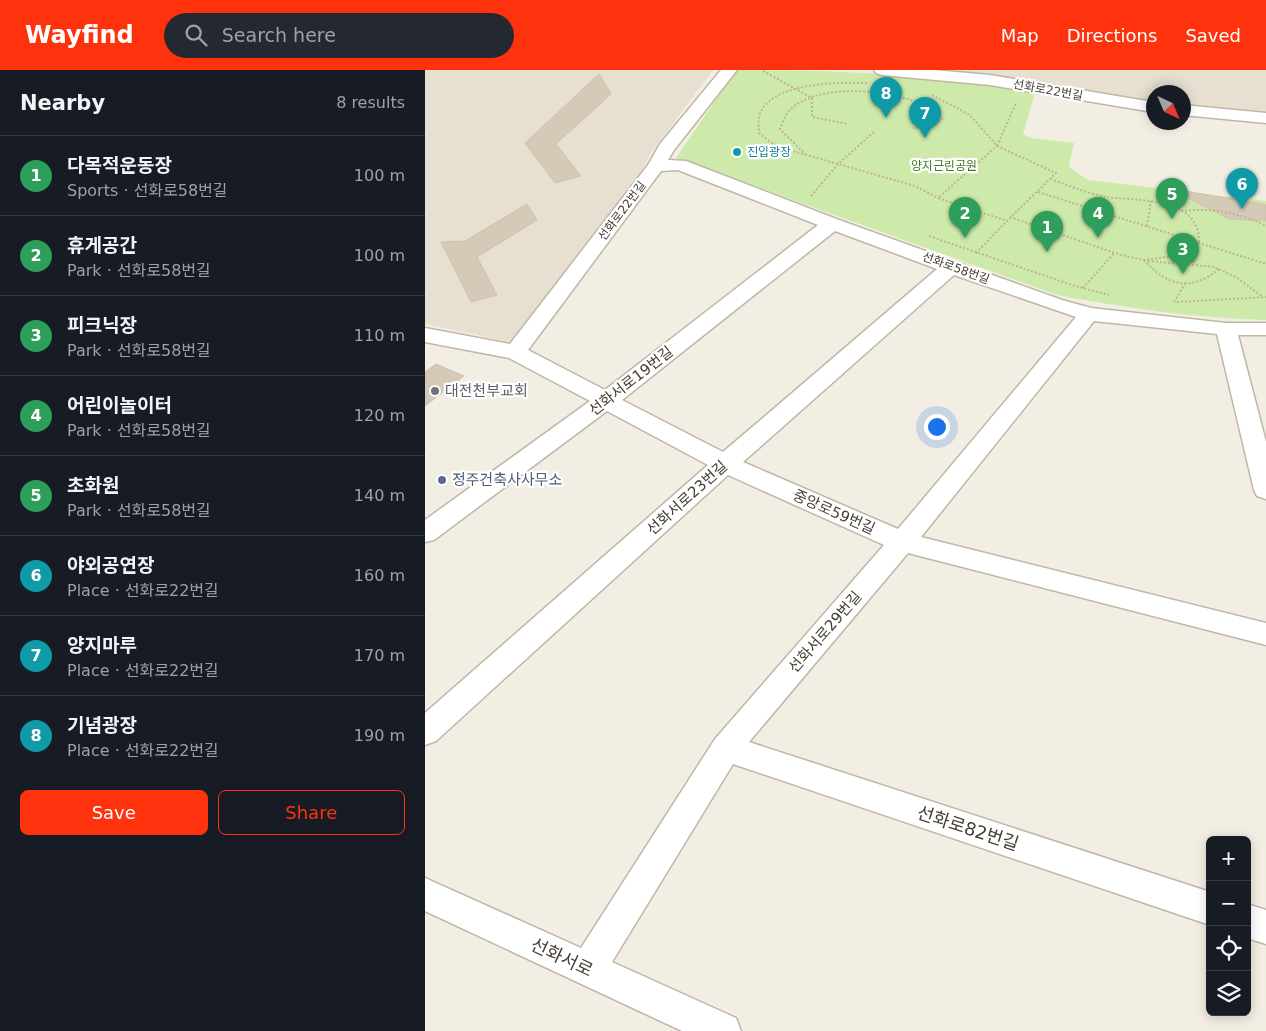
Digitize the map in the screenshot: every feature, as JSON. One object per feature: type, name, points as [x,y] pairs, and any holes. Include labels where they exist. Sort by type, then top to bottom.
[{"type":"street","name":"선화로22번길","points":[[515,352],[656,166],[666,148],[729,70]]},
{"type":"street","name":"선화로22번길","points":[[882,70],[990,80],[1146,106]]},
{"type":"street","points":[[1191,111],[1266,118]]},
{"type":"street","name":"선화로58번길","points":[[656,166],[680,165],[832,224],[951,267],[1086,301],[1226,329],[1266,330]]},
{"type":"street","name":"선화서로19번길","points":[[425,533],[607,400],[832,224]]},
{"type":"street","name":"선화서로23번길","points":[[425,732],[725,464],[951,267]]},
{"type":"street","name":"선화서로29번길","points":[[587,969],[726,748],[903,542],[1086,301]]},
{"type":"street","points":[[1226,329],[1266,490]]},
{"type":"street","name":"중앙로59번길","points":[[425,335],[515,352],[725,464],[903,542],[1266,634]]},
{"type":"street","name":"선화로82번길","points":[[726,748],[1206,908]]},
{"type":"street","name":"선화서로","points":[[425,894],[587,969],[704,1027]]},
{"type":"street","points":[[1251,922],[1266,927]]},
{"type":"path","points":[[763,71],[812,98]]},
{"type":"path","points":[[873,83],[836,82],[794,88],[778,95],[763,110],[757,124],[759,133],[770,142],[810,157],[915,186],[938,198],[1007,221]]},
{"type":"path","points":[[938,198],[997,146],[1023,86]]},
{"type":"path","points":[[810,157],[792,143],[780,128],[781,120],[786,112],[800,102],[812,98],[833,93],[869,92],[919,104],[937,112],[942,119],[938,124],[927,128],[913,128]]},
{"type":"path","points":[[928,94],[970,115],[997,146],[1056,173],[977,252]]},
{"type":"path","points":[[812,98],[812,117],[848,124]]},
{"type":"path","points":[[804,192],[813,195],[839,164],[875,131]]},
{"type":"path","points":[[1051,179],[1099,196],[1160,202],[1189,216],[1197,226],[1200,237],[1199,242],[1185,252],[1180,255],[1144,260]]},
{"type":"path","points":[[1038,192],[1266,264]]},
{"type":"path","points":[[1088,208],[1099,196]]},
{"type":"path","points":[[1147,226],[1151,201]]},
{"type":"path","points":[[1181,211],[1199,209],[1236,213],[1257,220],[1266,226]]},
{"type":"path","points":[[1010,217],[1115,253],[1144,260],[1207,264],[1241,280],[1265,297]]},
{"type":"path","points":[[924,234],[977,252],[1086,301],[1117,296]]},
{"type":"path","points":[[1185,252],[1195,264]]},
{"type":"path","points":[[1086,301],[1115,253]]},
{"type":"path","points":[[1144,260],[1151,270],[1161,278],[1185,284],[1203,282],[1219,269]]},
{"type":"path","points":[[1174,302],[1185,284]]},
{"type":"path","points":[[1167,301],[1265,297]]},
{"type":"shaded area","points":[[425,70],[713,70],[651,153],[639,176],[510,342],[425,324]]},
{"type":"shaded area","points":[[905,70],[1266,70],[1266,113],[1191,107],[1191,85],[1146,85],[1146,102]]},
{"type":"green space","name":"양지근린공원","points":[[736,70],[886,74],[962,81],[1035,93],[1023,134],[1031,138],[1074,143],[1069,167],[1088,180],[1266,201],[1266,320],[1161,312],[1057,295],[676,158]]},
{"type":"building","points":[[599,74],[611,94],[556,144],[581,176],[555,183],[525,143]]},
{"type":"building","points":[[1185,191],[1266,205],[1266,221],[1229,219],[1184,196]]},
{"type":"building","points":[[527,204],[537,220],[477,257],[497,295],[471,302],[441,242],[465,241]]},
{"type":"building","name":"대전천부교회","points":[[436,364],[464,376],[425,406],[425,372]]},
{"type":"place","name":"기념광장","points":[[886,118]]},
{"type":"place","name":"양지마루","points":[[925,138]]},
{"type":"place","name":"진입광장","points":[[737,152]]},
{"type":"place","name":"야외공연장","points":[[1242,209]]},
{"type":"place","name":"초화원","points":[[1172,219]]},
{"type":"place","name":"휴게공간","points":[[965,238]]},
{"type":"place","name":"어린이놀이터","points":[[1098,238]]},
{"type":"place","name":"다목적운동장","points":[[1047,252]]},
{"type":"place","name":"피크닉장","points":[[1183,274]]},
{"type":"place","name":"대전천부교회","points":[[435,391]]},
{"type":"place","name":"정주건축사사무소","points":[[442,480]]}]
